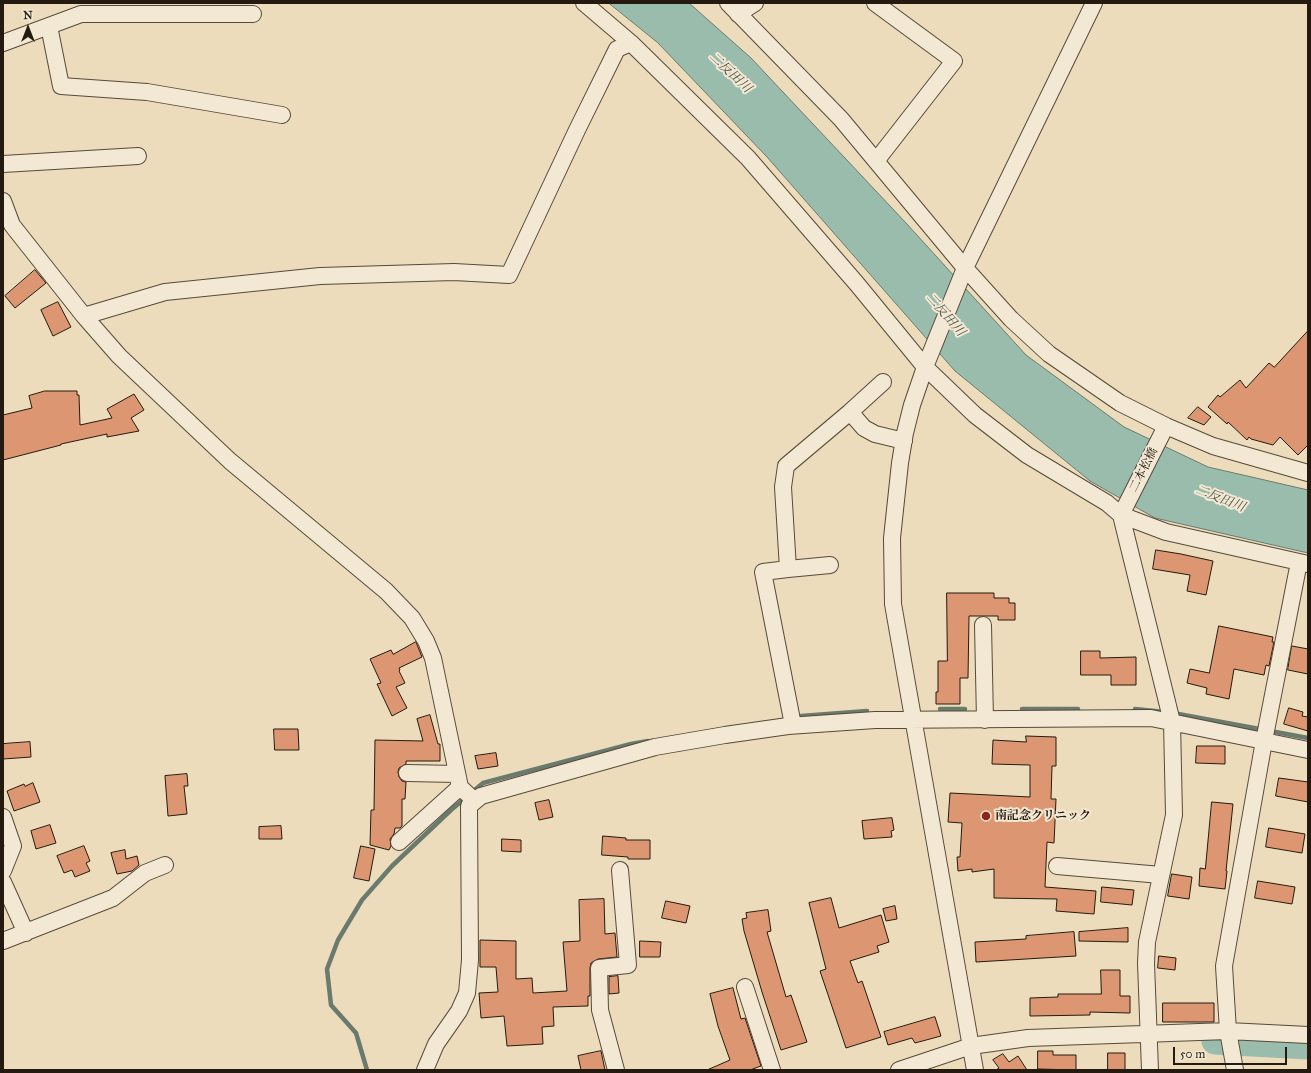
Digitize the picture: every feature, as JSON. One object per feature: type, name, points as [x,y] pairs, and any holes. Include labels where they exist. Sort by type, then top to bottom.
[{"type":"street","points":[[584,3],[631,43],[748,158],[857,284],[925,367],[975,414],[1021,450],[1107,503],[1122,515],[1166,532],[1303,563],[1265,734],[1224,966],[1229,1038],[1235,1070]]},
{"type":"street","points":[[733,8],[755,3]]},
{"type":"street","points":[[875,3],[954,61],[876,161]]},
{"type":"street","points":[[975,1070],[893,604],[892,538],[895,503],[904,441],[912,405],[925,367],[965,268],[1094,3]]},
{"type":"street","points":[[733,8],[841,119],[965,268],[1011,319],[1049,354],[1120,403],[1166,426],[1213,446],[1305,468]]},
{"type":"street","points":[[3,43],[81,14],[253,14]]},
{"type":"street","points":[[49,26],[61,86],[147,92],[282,115]]},
{"type":"street","points":[[84,316],[165,292],[320,276],[454,272],[509,275],[617,49],[631,43]]},
{"type":"street","points":[[3,164],[138,156]]},
{"type":"street","points":[[3,201],[7,226],[119,356],[230,461],[386,591],[412,618],[426,641],[433,658],[458,781],[475,801]]},
{"type":"street","points":[[788,570],[784,487],[786,466],[883,382]]},
{"type":"street","points":[[850,412],[864,428],[875,434],[904,441]]},
{"type":"street","name":"二本松橋","points":[[1122,515],[1166,426]]},
{"type":"street","points":[[1122,515],[1170,714],[1174,815],[1147,942],[1146,963],[1150,1070]]},
{"type":"street","points":[[793,725],[763,572],[830,565]]},
{"type":"street","points":[[983,625],[985,720]]},
{"type":"street","points":[[425,1070],[436,1044],[459,1011],[467,993],[470,960],[469,806],[481,796],[655,747],[793,725],[875,720],[1151,718],[1170,714],[1265,734],[1308,750]]},
{"type":"street","points":[[407,774],[458,781]]},
{"type":"street","points":[[399,842],[458,781]]},
{"type":"street","points":[[3,817],[13,846],[3,871]]},
{"type":"street","points":[[3,941],[113,898],[145,874],[165,865]]},
{"type":"street","points":[[1057,866],[1161,875]]},
{"type":"street","points":[[616,1070],[600,1010],[599,968],[628,965],[620,870]]},
{"type":"street","points":[[3,882],[26,933]]},
{"type":"street","points":[[745,987],[772,1070]]},
{"type":"street","points":[[900,1070],[971,1046],[1028,1038],[1148,1034],[1229,1038],[1308,1036]]},
{"type":"water","name":"二反田川","points":[[609,3],[689,3],[751,58],[906,223],[1026,355],[1124,427],[1208,467],[1308,490],[1308,553],[1155,518],[1090,481],[955,371],[767,157],[658,43]]},
{"type":"building","points":[[35,270],[46,283],[15,308],[5,296]]},
{"type":"building","points":[[58,302],[71,327],[53,336],[41,310]]},
{"type":"building","points":[[1308,331],[1308,445],[1298,455],[1280,437],[1273,445],[1251,439],[1249,437],[1247,440],[1228,422],[1227,424],[1208,407],[1218,395],[1220,397],[1240,380],[1246,388],[1269,363],[1274,367]]},
{"type":"building","points":[[45,391],[77,391],[77,395],[79,395],[80,425],[112,418],[107,409],[134,394],[144,410],[131,418],[139,431],[107,437],[107,434],[61,444],[3,460],[3,415],[32,408],[29,396]]},
{"type":"building","points":[[1198,407],[1211,417],[1204,425],[1188,418]]},
{"type":"building","points":[[1156,550],[1213,561],[1206,595],[1187,591],[1190,575],[1153,569]]},
{"type":"building","points":[[947,593],[994,593],[994,598],[1009,598],[1009,603],[1015,603],[1015,620],[998,620],[998,616],[969,616],[968,678],[960,678],[960,704],[936,704],[936,692],[938,692],[938,661],[947,661]]},
{"type":"building","points":[[1219,626],[1273,637],[1272,642],[1274,642],[1269,666],[1266,665],[1264,675],[1234,669],[1229,699],[1206,694],[1207,688],[1187,683],[1190,669],[1209,673]]},
{"type":"building","points":[[416,642],[422,657],[399,668],[405,683],[396,687],[407,708],[392,716],[377,684],[381,683],[370,659],[391,650],[393,654]]},
{"type":"building","points":[[1292,646],[1308,649],[1308,674],[1288,670]]},
{"type":"building","points":[[1081,651],[1100,651],[1100,658],[1136,657],[1136,685],[1111,685],[1111,675],[1081,675]]},
{"type":"building","points":[[1289,708],[1303,712],[1302,716],[1308,717],[1308,731],[1284,724]]},
{"type":"building","points":[[430,715],[438,744],[440,744],[440,761],[406,761],[406,764],[399,768],[399,777],[402,781],[406,782],[405,799],[402,799],[402,826],[400,828],[395,828],[394,834],[390,839],[391,846],[389,850],[370,845],[371,810],[374,810],[375,740],[423,741],[417,719]]},
{"type":"building","points":[[274,729],[298,729],[299,750],[275,750]]},
{"type":"building","points":[[1026,736],[1056,737],[1056,766],[1052,766],[1051,799],[1056,799],[1054,843],[1047,842],[1045,887],[1096,891],[1094,914],[1056,911],[1057,899],[994,898],[994,869],[972,872],[972,869],[958,871],[957,857],[960,857],[962,823],[948,822],[950,793],[1030,797],[1030,765],[992,764],[993,740],[1026,742]]},
{"type":"building","points":[[30,742],[31,757],[3,759],[3,744]]},
{"type":"building","points":[[1197,746],[1225,746],[1225,764],[1196,763]]},
{"type":"building","points":[[496,753],[498,766],[478,769],[475,756]]},
{"type":"building","points":[[187,774],[188,786],[184,786],[187,814],[168,816],[165,776]]},
{"type":"building","points":[[1279,778],[1308,782],[1308,802],[1276,796]]},
{"type":"building","points":[[33,783],[40,802],[14,811],[7,791],[24,784],[25,786]]},
{"type":"building","points":[[549,800],[553,817],[539,820],[535,803]]},
{"type":"building","points":[[1212,802],[1233,804],[1225,889],[1199,886],[1200,868],[1205,869]]},
{"type":"building","points":[[892,818],[894,830],[891,831],[892,837],[864,839],[862,821]]},
{"type":"building","points":[[50,825],[56,843],[36,849],[31,831]]},
{"type":"building","points":[[281,826],[282,839],[259,839],[259,827]]},
{"type":"building","points":[[1269,828],[1305,834],[1302,853],[1266,847]]},
{"type":"building","points":[[603,836],[626,838],[626,840],[650,840],[650,859],[628,859],[628,857],[602,855]]},
{"type":"building","points":[[502,839],[521,840],[521,852],[502,851]]},
{"type":"building","points":[[84,846],[90,861],[86,863],[90,871],[75,877],[72,870],[64,873],[57,856]]},
{"type":"building","points":[[361,846],[375,849],[369,881],[354,878]]},
{"type":"building","points":[[125,850],[126,859],[137,856],[139,865],[132,871],[117,874],[111,853]]},
{"type":"building","points":[[1172,874],[1192,877],[1189,899],[1168,896]]},
{"type":"building","points":[[1258,881],[1295,887],[1292,904],[1255,898]]},
{"type":"building","points":[[1102,887],[1134,890],[1132,905],[1101,902]]},
{"type":"building","points":[[831,898],[839,928],[881,915],[889,942],[877,946],[879,952],[850,961],[858,983],[862,981],[881,1037],[846,1048],[820,971],[826,969],[809,903]]},
{"type":"building","points":[[604,899],[605,934],[615,933],[617,957],[598,959],[591,963],[590,996],[588,996],[588,1006],[553,1007],[554,1026],[542,1027],[543,1044],[507,1046],[504,1016],[481,1018],[479,993],[498,992],[496,967],[480,967],[480,940],[516,941],[516,979],[532,978],[533,993],[567,991],[563,942],[580,941],[579,900]]},
{"type":"building","points":[[666,901],[690,906],[686,923],[662,918]]},
{"type":"building","points":[[895,906],[897,919],[886,921],[883,909]]},
{"type":"building","points":[[768,910],[771,931],[767,932],[786,997],[791,995],[807,1042],[781,1050],[762,992],[744,931],[742,919],[747,918],[746,913]]},
{"type":"building","points":[[1128,928],[1128,942],[1079,941],[1079,932]]},
{"type":"building","points":[[1074,932],[1076,956],[976,962],[975,942],[1026,939],[1026,936]]},
{"type":"building","points":[[640,941],[661,942],[660,957],[640,957]]},
{"type":"building","points":[[1159,956],[1176,958],[1175,970],[1158,968]]},
{"type":"building","points":[[1101,970],[1120,970],[1120,996],[1130,996],[1130,1013],[1090,1012],[1090,1015],[1030,1016],[1030,998],[1058,997],[1058,994],[1101,994]]},
{"type":"building","points":[[618,976],[619,993],[609,994],[609,977]]},
{"type":"building","points":[[733,988],[741,1019],[745,1018],[761,1066],[750,1070],[707,1070],[730,1060],[718,1026],[710,994]]},
{"type":"building","points":[[1163,1003],[1214,1003],[1214,1022],[1163,1022]]},
{"type":"building","points":[[935,1017],[941,1036],[915,1043],[912,1038],[888,1045],[884,1032]]},
{"type":"building","points":[[601,1051],[605,1070],[581,1070],[578,1056]]},
{"type":"building","points":[[1038,1051],[1053,1051],[1053,1055],[1076,1055],[1076,1070],[1038,1069]]},
{"type":"building","points":[[1108,1053],[1125,1053],[1125,1070],[1108,1070]]},
{"type":"building","points":[[1003,1054],[1009,1062],[1018,1056],[1027,1070],[996,1070],[999,1068],[993,1060]]},
{"type":"waterway","points":[[940,709],[965,709]]},
{"type":"waterway","points":[[1022,709],[1078,709]]},
{"type":"waterway","points":[[1135,709],[1165,712]]},
{"type":"waterway","points":[[801,716],[867,711]]},
{"type":"waterway","points":[[1173,713],[1308,738]]},
{"type":"waterway","points":[[367,1070],[356,1033],[331,1005],[327,969],[338,940],[362,900],[392,866],[451,810],[483,783],[631,744],[648,741]]},
{"type":"waterway","points":[[1215,1041],[1308,1046]]},
{"type":"place","name":"南記念クリニック","points":[[986,816]]}]
